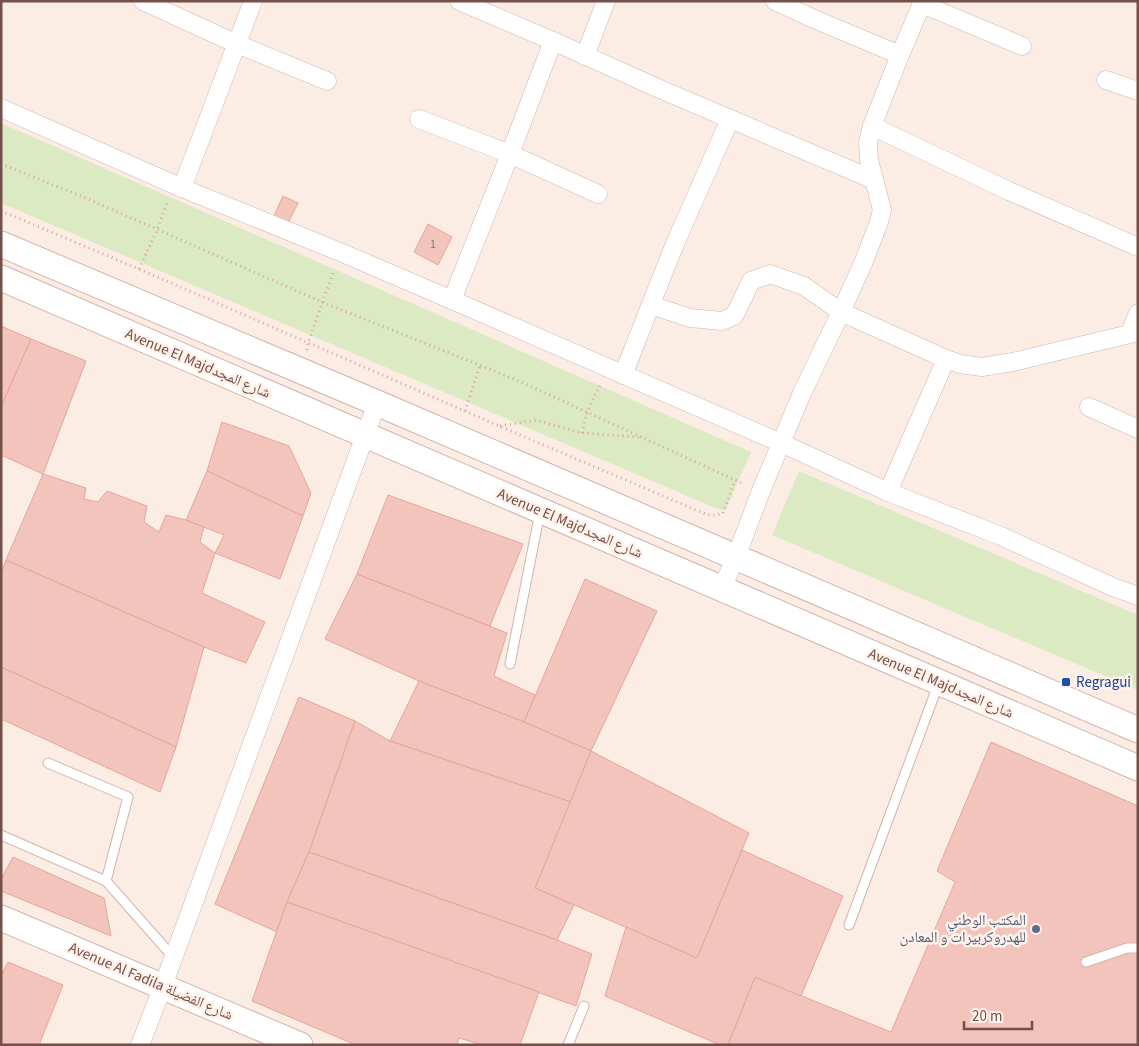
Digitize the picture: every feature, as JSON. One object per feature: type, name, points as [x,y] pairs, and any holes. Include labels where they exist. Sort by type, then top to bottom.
[{"type":"main road","points":[[1,244],[377,403],[1138,730]]},
{"type":"main road","name":"Avenue El Majdشارع المجد","points":[[1,278],[1138,768]]},
{"type":"main road","points":[[540,510],[552,478]]},
{"type":"main road","name":"Avenue Al Fadila شارع الفضيلة","points":[[1,918],[300,1045]]},
{"type":"street","points":[[143,1],[238,44],[327,81]]},
{"type":"street","points":[[178,186],[238,44],[253,1]]},
{"type":"street","points":[[459,1],[874,180]]},
{"type":"street","points":[[585,56],[606,1]]},
{"type":"street","points":[[775,1],[900,55]]},
{"type":"street","points":[[722,588],[802,393],[864,261],[879,222],[882,210],[869,160],[868,143],[872,126],[923,2],[1022,46]]},
{"type":"street","points":[[452,300],[553,41]]},
{"type":"street","points":[[1106,80],[1138,91]]},
{"type":"street","points":[[1,108],[178,186],[452,300],[781,443],[888,492],[1001,536],[1138,596]]},
{"type":"street","points":[[420,119],[510,154],[598,194]]},
{"type":"street","points":[[615,372],[651,305],[674,246],[730,119]]},
{"type":"street","points":[[872,126],[1009,191],[1138,247]]},
{"type":"street","points":[[651,305],[690,318],[722,320],[734,316],[751,281],[770,274],[804,286],[841,312],[946,359],[960,364],[982,367],[1012,362],[1134,332],[1138,314]]},
{"type":"street","points":[[888,492],[946,359]]},
{"type":"street","points":[[140,1045],[377,403]]},
{"type":"street","points":[[1090,408],[1138,429]]},
{"type":"lane","points":[[510,664],[540,510]]},
{"type":"lane","points":[[849,925],[939,682]]},
{"type":"lane","points":[[48,763],[128,797],[106,882]]},
{"type":"lane","points":[[1,835],[106,882],[173,957]]},
{"type":"lane","points":[[1086,962],[1127,948],[1138,948]]},
{"type":"lane","points":[[568,1045],[584,1006]]},
{"type":"path","points":[[1,164],[322,302],[519,381],[761,491]]},
{"type":"path","points":[[139,269],[178,186]]},
{"type":"path","points":[[1,211],[708,515],[723,513],[735,480]]},
{"type":"path","points":[[306,373],[308,343],[340,252]]},
{"type":"path","points":[[465,411],[480,366]]},
{"type":"path","points":[[582,433],[586,412],[615,372]]},
{"type":"path","points":[[500,426],[536,420],[582,433],[642,437]]},
{"type":"green space","points":[[1,123],[751,452],[727,507],[725,510],[720,510],[1,203]]},
{"type":"green space","points":[[799,471],[1138,615],[1138,690],[772,535]]},
{"type":"building","points":[[283,196],[298,203],[288,223],[274,216]]},
{"type":"building","points":[[428,224],[452,237],[438,265],[414,252]]},
{"type":"building","points":[[1,326],[31,339],[1,407]]},
{"type":"building","points":[[31,339],[86,361],[43,474],[1,455],[1,407]]},
{"type":"building","points":[[222,422],[289,446],[311,493],[303,516],[207,471]]},
{"type":"building","points":[[207,471],[303,516],[280,579],[215,553],[224,535],[186,520]]},
{"type":"building","points":[[43,474],[86,488],[84,499],[98,502],[107,491],[147,506],[144,522],[159,532],[166,515],[204,527],[200,542],[215,553],[202,593],[265,622],[246,663],[204,647],[6,560]]},
{"type":"building","points":[[388,495],[523,544],[490,626],[357,574]]},
{"type":"building","points":[[6,560],[204,647],[176,747],[1,667],[1,574]]},
{"type":"building","points":[[357,574],[507,633],[494,676],[535,695],[524,722],[419,681],[325,639]]},
{"type":"building","points":[[585,579],[657,611],[591,751],[524,722]]},
{"type":"building","points":[[1,667],[176,747],[160,792],[1,719]]},
{"type":"building","points":[[419,681],[524,722],[591,751],[571,802],[390,741]]},
{"type":"building","points":[[299,697],[355,721],[309,852],[287,902],[277,932],[215,904]]},
{"type":"building","points":[[355,721],[390,741],[571,802],[535,888],[574,905],[557,940],[309,852]]},
{"type":"building","name":"المكتب الوطني للهدروكربيرات و المعادن","points":[[991,742],[1138,806],[1138,1045],[728,1045],[755,977],[891,1032],[955,882],[937,871]]},
{"type":"building","points":[[591,751],[749,833],[697,958],[535,888]]},
{"type":"building","points":[[742,850],[843,896],[801,996],[755,977],[728,1045],[720,1045],[605,996],[626,927],[697,958]]},
{"type":"building","points":[[309,852],[592,954],[576,1006],[287,902]]},
{"type":"building","points":[[13,857],[104,898],[111,936],[1,891],[1,879]]},
{"type":"building","points":[[287,902],[539,992],[520,1045],[483,1045],[459,1038],[457,1045],[356,1045],[252,1001]]},
{"type":"building","points":[[8,962],[63,985],[39,1045],[1,1045],[1,975]]},
{"type":"place","name":"Regragui","points":[[1066,682]]},
{"type":"place","name":"المكتب الوطني للهدروكربيرات و المعادن","points":[[1036,929]]}]
